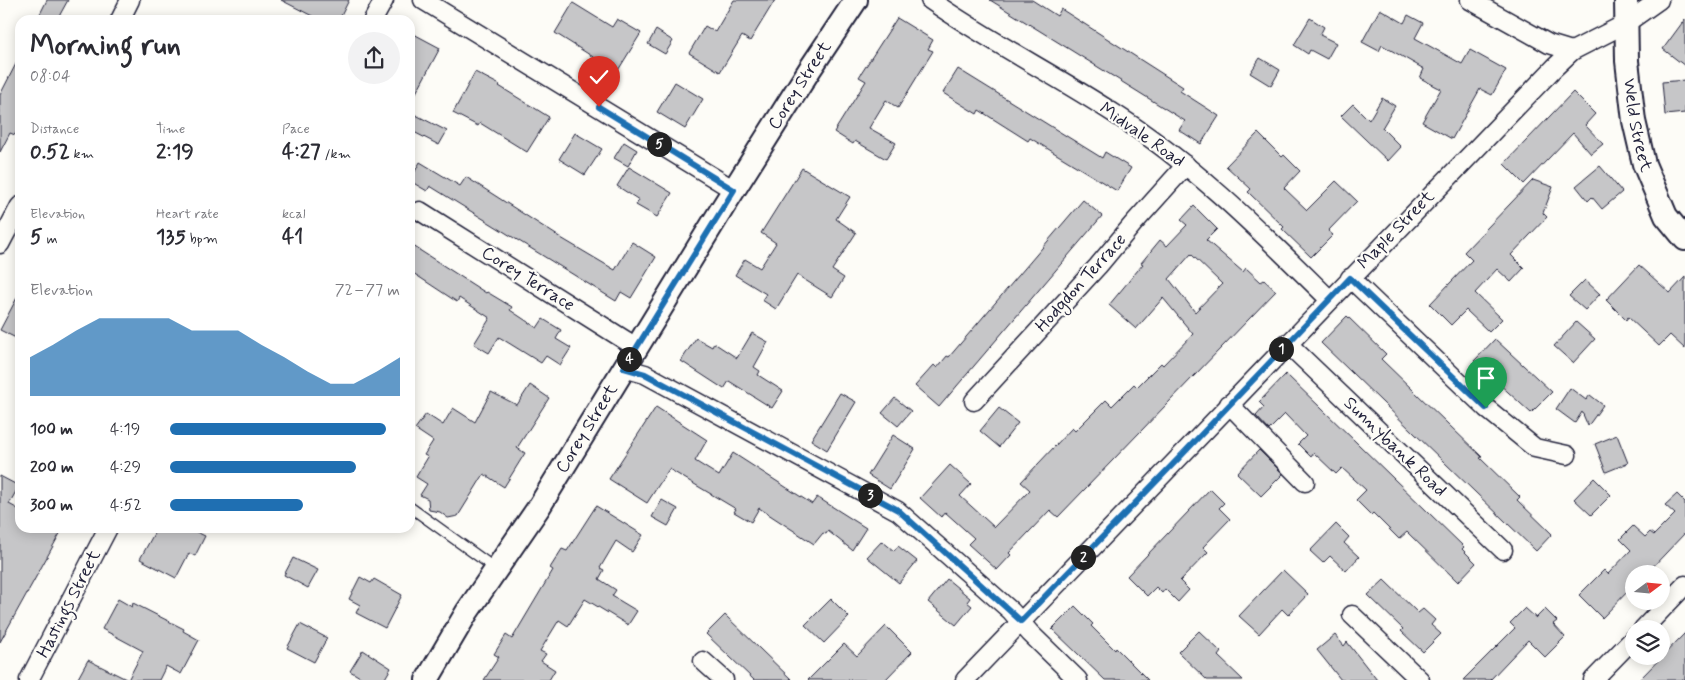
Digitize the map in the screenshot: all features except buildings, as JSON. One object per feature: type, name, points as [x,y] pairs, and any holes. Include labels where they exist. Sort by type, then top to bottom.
[{"type":"street","points":[[122,15],[130,0]]},
{"type":"street","points":[[376,15],[384,0]]},
{"type":"street","points":[[423,0],[447,6],[734,190]]},
{"type":"street","name":"Corey Street","points":[[427,680],[467,612],[539,507],[734,190],[856,0]]},
{"type":"street","name":"Midvale Road","points":[[930,0],[960,21],[1116,114],[1186,165],[1226,199],[1330,300]]},
{"type":"street","points":[[1470,0],[1549,44],[1572,51]]},
{"type":"street","name":"Weld Street","points":[[1626,0],[1627,61],[1634,121],[1644,164],[1666,216],[1685,239]]},
{"type":"street","name":"Maple Street","points":[[965,680],[1287,343],[1555,67],[1572,51],[1625,24],[1659,0]]},
{"type":"street","name":"Hodgdon Terrace","points":[[974,401],[1098,266],[1186,165]]},
{"type":"street","name":"Corey Terrace","points":[[420,211],[636,347]]},
{"type":"street","points":[[0,244],[15,216]]},
{"type":"street","points":[[1350,278],[1486,408],[1535,448],[1567,455]]},
{"type":"street","name":"Sunnybank Road","points":[[1287,343],[1503,550]]},
{"type":"street","points":[[624,368],[645,374],[898,510],[1021,621],[1030,633],[1078,680]]},
{"type":"street","points":[[1229,404],[1305,482]]},
{"type":"street","name":"Hastings Street","points":[[29,680],[105,533]]},
{"type":"street","points":[[1652,620],[1685,585]]},
{"type":"street","points":[[1352,615],[1420,680]]},
{"type":"street","points":[[1593,680],[1625,647]]},
{"type":"street","points":[[703,661],[724,680]]},
{"type":"lane","points":[[415,511],[496,569]]},
{"type":"route","points":[[599,107],[734,190],[624,368],[645,374],[898,510],[1021,621],[1350,278],[1486,408]]}]
